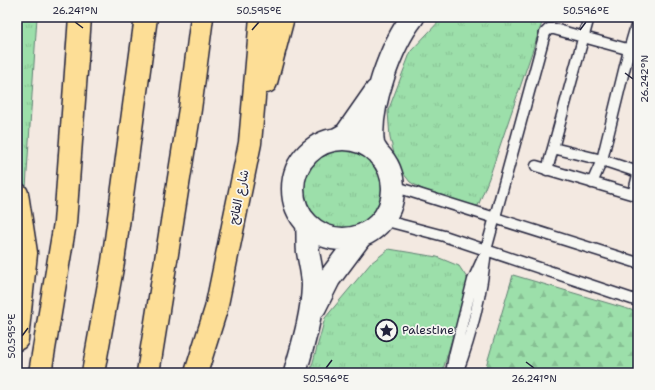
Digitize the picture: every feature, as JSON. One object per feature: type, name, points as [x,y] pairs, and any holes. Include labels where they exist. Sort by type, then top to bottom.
[{"type":"main road","points":[[40,373],[65,223],[80,17]]},
{"type":"main road","points":[[93,373],[113,262],[146,17]]},
{"type":"main road","points":[[148,373],[190,109],[202,17]]},
{"type":"main road","name":"شارع الفاتح","points":[[196,373],[216,309],[250,144],[261,17]]},
{"type":"main road","points":[[250,144],[283,17]]},
{"type":"main road","points":[[17,194],[26,253],[17,339]]},
{"type":"street","points":[[380,85],[346,134],[337,139],[324,142],[312,150],[302,160],[296,172],[293,186],[294,200],[299,213],[307,225],[319,233],[332,238],[346,239],[361,236],[376,227],[383,220],[391,204],[393,186],[391,175],[386,164],[373,145],[374,125],[380,85],[394,49],[413,17]]},
{"type":"street","points":[[337,139],[353,140],[367,146],[379,155]]},
{"type":"street","points":[[295,373],[310,318],[313,284],[312,268],[308,251],[307,225]]},
{"type":"street","points":[[310,318],[329,279],[361,236]]},
{"type":"lane","points":[[547,170],[589,17]]},
{"type":"lane","points":[[592,183],[602,160],[633,51],[638,19]]},
{"type":"lane","points":[[457,373],[468,342],[482,283],[486,250],[494,217],[545,33],[549,29],[554,29],[633,51]]},
{"type":"lane","points":[[536,166],[635,195],[638,174],[602,160],[553,148]]},
{"type":"lane","points":[[393,186],[638,263]]},
{"type":"lane","points":[[383,220],[444,236],[638,301]]},
{"type":"lane","points":[[451,373],[473,280],[486,250]]},
{"type":"green space","points":[[17,17],[37,17],[26,188],[17,177]]},
{"type":"green space","points":[[443,17],[544,17],[478,206],[458,202],[429,193],[410,182],[397,165],[390,138],[388,111],[411,51]]},
{"type":"green space","points":[[336,148],[352,148],[368,155],[379,166],[386,182],[386,198],[383,206],[374,220],[368,225],[352,232],[336,232],[320,225],[309,214],[302,198],[302,182],[309,166],[320,155]]},
{"type":"green space","points":[[389,249],[437,257],[459,266],[469,281],[442,373],[310,373],[325,318],[371,263]]},
{"type":"green space","points":[[513,275],[638,312],[638,373],[484,373]]},
{"type":"place","name":"Palestine","points":[[386,330]]}]
